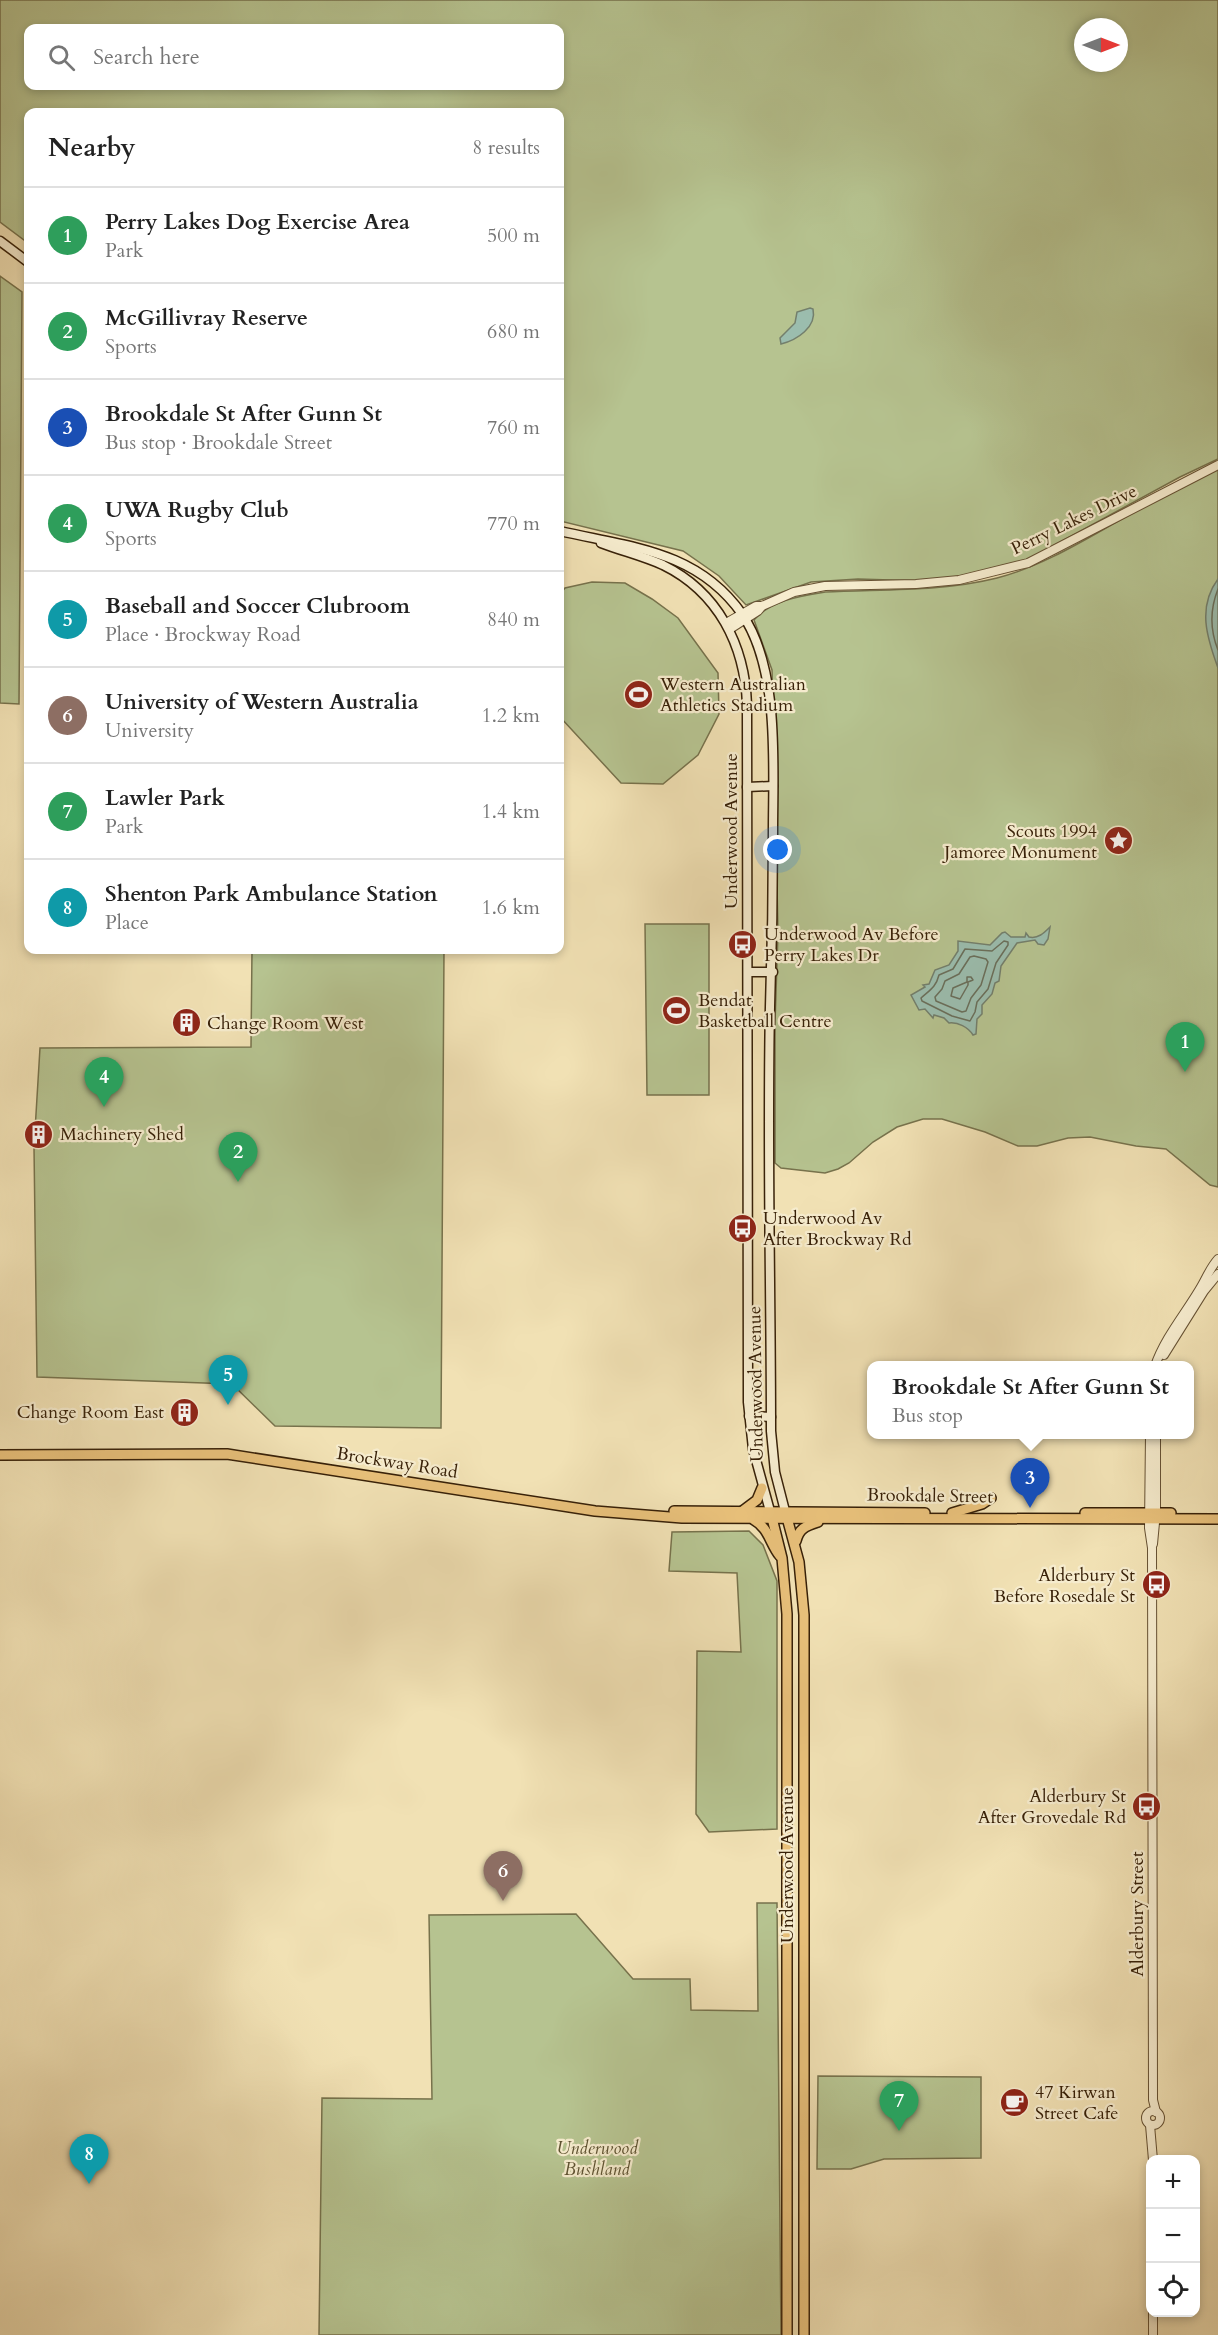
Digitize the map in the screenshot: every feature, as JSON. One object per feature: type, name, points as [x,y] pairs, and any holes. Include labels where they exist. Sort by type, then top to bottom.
[{"type":"main road","points":[[0,241],[24,259]]},
{"type":"main road","points":[[564,532],[590,538]]},
{"type":"main road","name":"Underwood Avenue","points":[[590,538],[619,542],[685,563],[717,585],[744,616],[760,649],[766,671],[773,786],[771,1417],[773,1460],[796,1544],[802,1584],[804,1625],[804,2335]]},
{"type":"main road","name":"Underwood Avenue","points":[[590,538],[646,558],[676,572],[707,598],[728,626],[738,648],[745,682],[749,1416],[753,1449],[762,1488],[782,1558],[787,1614],[787,2335]]},
{"type":"main road","points":[[747,787],[773,786]]},
{"type":"main road","points":[[748,972],[773,972]]},
{"type":"main road","points":[[749,1416],[771,1417]]},
{"type":"main road","name":"Brockway Road","points":[[0,1449],[226,1448],[613,1507],[787,1516]]},
{"type":"main road","name":"Brockway Road","points":[[0,1455],[227,1454],[605,1512],[682,1518],[752,1519],[771,1515]]},
{"type":"main road","points":[[741,1512],[757,1500],[762,1488]]},
{"type":"main road","points":[[952,1513],[979,1505],[991,1498]]},
{"type":"main road","name":"Brookdale Street","points":[[787,1516],[826,1519],[1153,1516],[1218,1512]]},
{"type":"main road","name":"Brookdale Street","points":[[787,1516],[952,1513],[1218,1519]]},
{"type":"main road","points":[[752,1519],[765,1528],[773,1547],[782,1558]]},
{"type":"main road","points":[[796,1544],[798,1533],[803,1528],[826,1519]]},
{"type":"street","name":"Perry Lakes Drive","points":[[728,626],[756,606],[762,606],[794,592],[825,586],[916,584],[959,580],[1028,563],[1218,465]]},
{"type":"street","points":[[1157,1361],[1165,1343],[1201,1288],[1211,1266],[1218,1259]]},
{"type":"street","points":[[1162,1361],[1204,1291],[1218,1274]]},
{"type":"street","name":"Alderbury Street","points":[[1150,1439],[1153,1516]]},
{"type":"street","name":"Alderbury Street","points":[[1153,2112],[1152,1548],[1156,1439]]},
{"type":"street","points":[[1153,2125],[1145,2119],[1153,2112],[1160,2119],[1153,2125],[1153,2155]]},
{"type":"street","points":[[1153,2317],[1153,2335]]},
{"type":"green space","points":[[0,0],[1218,0],[1218,459],[1180,477],[1029,559],[978,575],[924,581],[858,579],[811,582],[746,605],[719,576],[683,551],[564,522],[564,108],[24,108],[24,240],[0,222]]},
{"type":"green space","points":[[0,276],[22,292],[19,704],[0,703]]},
{"type":"green space","points":[[1218,469],[1218,1187],[1210,1185],[1166,1149],[1090,1137],[1068,1138],[1037,1146],[1018,1146],[985,1132],[942,1119],[923,1119],[897,1127],[873,1142],[849,1163],[825,1173],[781,1168],[775,1163],[775,1024],[778,932],[772,670],[754,620],[777,603],[806,595],[825,592],[955,586],[1013,573],[1057,555]]},
{"type":"green space","name":"Western Australian Athletics Stadium","points":[[592,582],[625,583],[678,618],[718,673],[719,714],[698,755],[663,784],[621,783],[564,721],[565,588]]},
{"type":"green space","name":"Bendat Basketball Centre","points":[[645,924],[709,924],[709,1095],[647,1095]]},
{"type":"green space","points":[[252,954],[444,954],[441,1428],[275,1426],[232,1384],[37,1377],[34,1147],[40,1048],[251,1047]]},
{"type":"green space","points":[[749,1531],[763,1545],[777,1581],[777,1829],[709,1832],[696,1814],[697,1651],[741,1652],[737,1573],[669,1571],[672,1532]]},
{"type":"green space","name":"Underwood Bushland","points":[[757,1903],[777,1903],[781,2335],[319,2335],[322,2098],[432,2099],[429,1915],[576,1914],[633,1979],[690,1979],[691,2010],[758,2011]]},
{"type":"green space","points":[[818,2076],[981,2077],[981,2158],[884,2159],[851,2169],[817,2169]]},
{"type":"water","points":[[813,309],[813,316],[809,327],[799,336],[781,344],[780,338],[795,323],[797,312]]},
{"type":"water","points":[[1218,579],[1218,668],[1210,645],[1206,612],[1208,600]]},
{"type":"water","points":[[1050,927],[1048,939],[1044,945],[1038,944],[1035,940],[1017,943],[1001,966],[999,981],[995,983],[992,994],[982,1005],[982,1014],[977,1019],[976,1034],[973,1035],[966,1027],[959,1024],[949,1023],[944,1018],[934,1015],[933,1018],[925,1009],[919,1010],[911,995],[925,987],[923,985],[929,984],[935,970],[949,965],[958,951],[958,941],[990,945],[1005,932],[1011,937],[1025,937],[1026,933],[1029,937],[1035,937]]},
{"type":"place","name":"Western Australian Athletics Stadium","points":[[639,694]]},
{"type":"place","name":"Scouts 1994 Jamoree Monument","points":[[1118,841]]},
{"type":"place","name":"Underwood Av Before Perry Lakes Dr","points":[[743,944]]},
{"type":"place","name":"Bendat Basketball Centre","points":[[677,1010]]},
{"type":"place","name":"Change Room West","points":[[186,1023]]},
{"type":"place","name":"Perry Lakes Dog Exercise Area","points":[[1185,1072]]},
{"type":"place","name":"UWA Rugby Club","points":[[104,1107]]},
{"type":"place","name":"Machinery Shed","points":[[39,1134]]},
{"type":"place","name":"McGillivray Reserve","points":[[238,1182]]},
{"type":"place","name":"Underwood Av After Brockway Rd","points":[[742,1228]]},
{"type":"place","name":"Baseball and Soccer Clubroom","points":[[228,1405]]},
{"type":"place","name":"Change Room East","points":[[185,1412]]},
{"type":"place","name":"Brookdale St After Gunn St","points":[[1030,1508]]},
{"type":"place","name":"Alderbury St Before Rosedale St","points":[[1156,1585]]},
{"type":"place","name":"Alderbury St After Grovedale Rd","points":[[1147,1806]]},
{"type":"place","name":"University of Western Australia","points":[[503,1901]]},
{"type":"place","name":"47 Kirwan Street Cafe","points":[[1014,2102]]},
{"type":"place","name":"Lawler Park","points":[[899,2131]]},
{"type":"place","name":"Shenton Park Ambulance Station","points":[[89,2184]]}]
